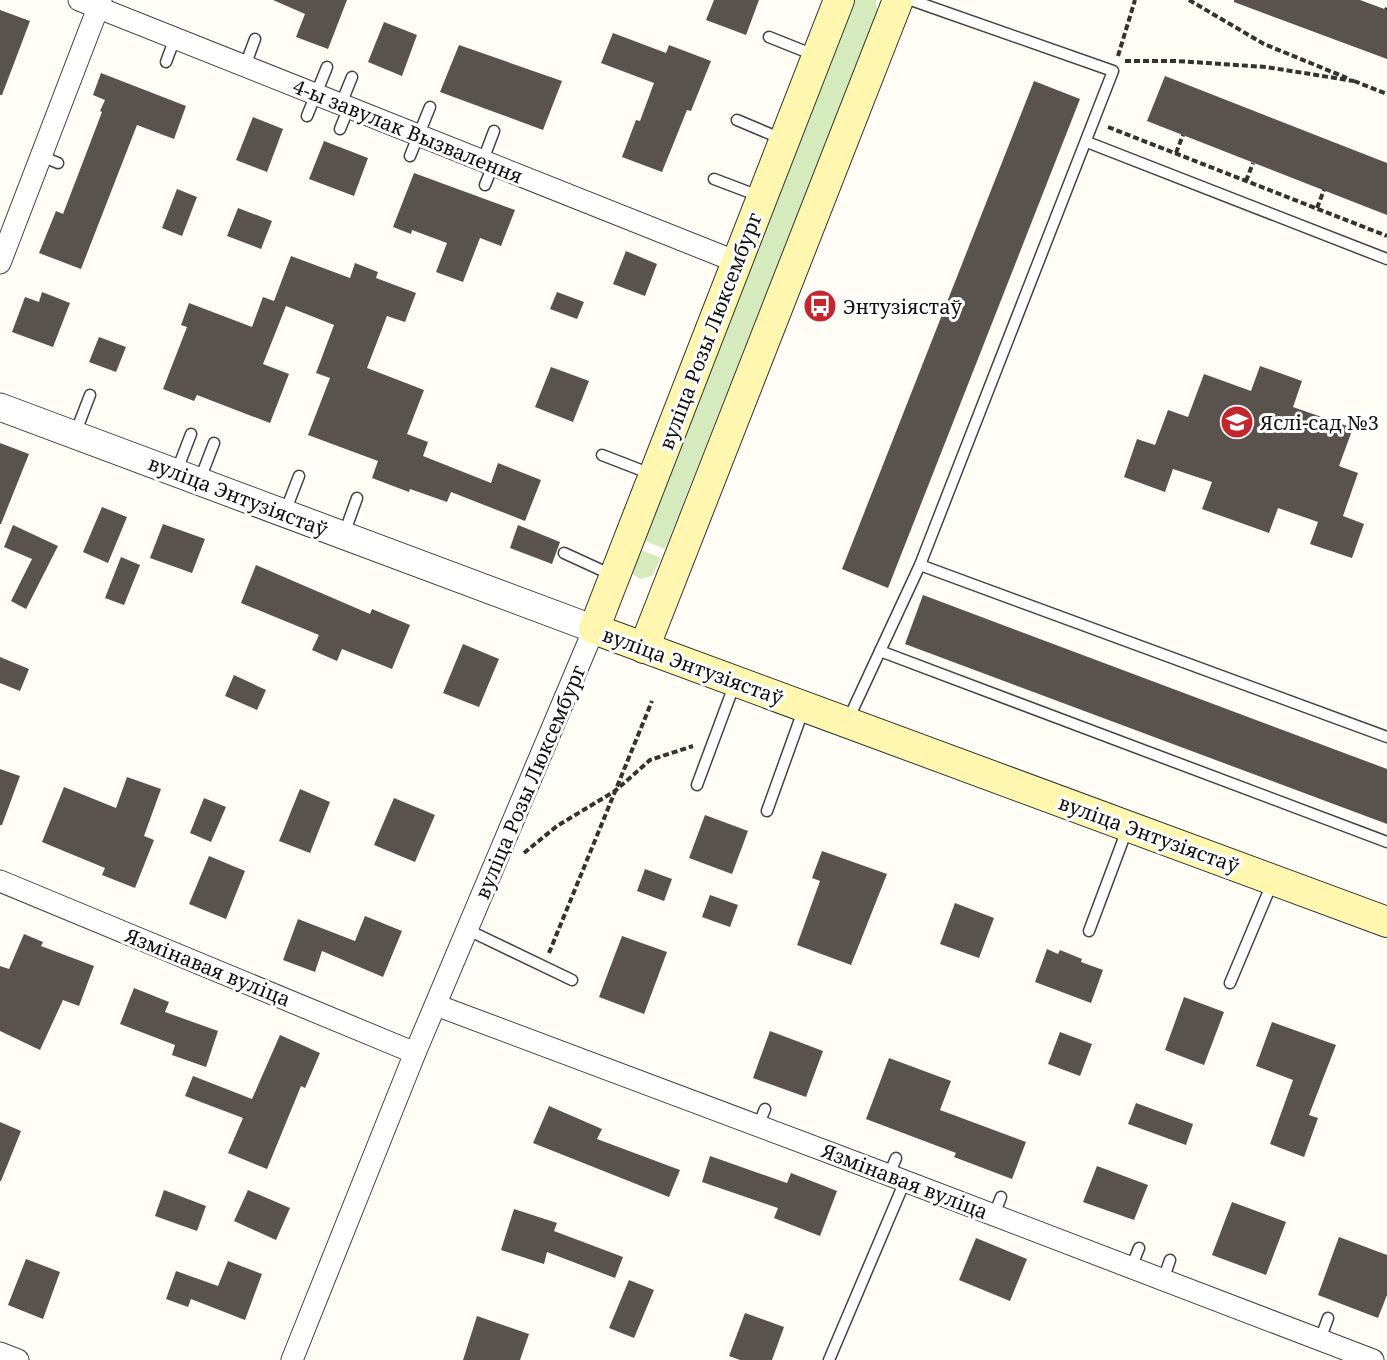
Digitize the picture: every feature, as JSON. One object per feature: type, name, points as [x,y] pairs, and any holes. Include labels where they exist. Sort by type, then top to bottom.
[{"type":"main road","name":"вуліца Розы Люксембург","points":[[594,629],[839,0]]},
{"type":"main road","points":[[644,648],[898,0]]},
{"type":"main road","name":"вуліца Энтузіястаў","points":[[594,629],[1387,922]]},
{"type":"street","name":"4-ы завулак Вызвалення","points":[[93,2],[175,38],[737,262]]},
{"type":"street","points":[[0,263],[50,160],[93,2]]},
{"type":"street","name":"вуліца Энтузіястаў","points":[[0,407],[594,629]]},
{"type":"street","name":"вуліца Розы Люксембург","points":[[292,1360],[415,1053],[594,629]]},
{"type":"street","name":"Язмінавая вуліца","points":[[0,881],[415,1053]]},
{"type":"street","name":"Язмінавая вуліца","points":[[436,1005],[762,1118],[897,1171],[997,1206],[1131,1268],[1373,1360]]},
{"type":"street","points":[[0,1353],[18,1360]]},
{"type":"lane","points":[[846,723],[920,565],[1113,71],[911,0]]},
{"type":"lane","points":[[769,37],[817,56]]},
{"type":"lane","points":[[166,62],[175,38]]},
{"type":"lane","points":[[245,66],[255,39]]},
{"type":"lane","points":[[307,116],[327,67]]},
{"type":"lane","points":[[340,129],[352,77]]},
{"type":"lane","points":[[410,156],[430,107]]},
{"type":"lane","points":[[737,120],[785,140]]},
{"type":"lane","points":[[485,185],[494,131]]},
{"type":"lane","points":[[1087,142],[1387,259]]},
{"type":"lane","points":[[714,178],[762,197]]},
{"type":"lane","points":[[75,435],[90,395]]},
{"type":"lane","points":[[187,477],[191,434]]},
{"type":"lane","points":[[187,477],[214,443]]},
{"type":"lane","points":[[602,455],[654,475]]},
{"type":"lane","points":[[284,514],[299,476]]},
{"type":"lane","points":[[343,536],[357,498]]},
{"type":"lane","points":[[564,553],[615,576]]},
{"type":"lane","points":[[920,565],[1387,737]]},
{"type":"lane","points":[[880,651],[1387,842]]},
{"type":"lane","points":[[697,785],[735,682]]},
{"type":"lane","points":[[766,811],[804,707]]},
{"type":"lane","points":[[1089,931],[1128,826]]},
{"type":"lane","points":[[1230,983],[1273,881]]},
{"type":"lane","points":[[468,930],[572,980]]},
{"type":"lane","points":[[830,1360],[897,1171]]},
{"type":"lane","points":[[1131,1268],[1139,1248]]},
{"type":"lane","points":[[1163,1280],[1170,1260]]},
{"type":"lane","points":[[1320,1340],[1328,1318]]},
{"type":"path","points":[[1136,0],[1116,61],[1177,61],[1266,67],[1354,81]]},
{"type":"path","points":[[1189,0],[1264,44],[1387,94]]},
{"type":"path","points":[[1094,121],[1387,236]]},
{"type":"path","points":[[1176,153],[1183,135]]},
{"type":"path","points":[[1246,181],[1253,163]]},
{"type":"path","points":[[1317,208],[1324,190]]},
{"type":"path","points":[[543,966],[652,701]]},
{"type":"path","points":[[523,853],[557,826],[615,792],[650,760],[714,739]]},
{"type":"green space","points":[[851,0],[876,0],[877,12],[665,549],[638,538]]},
{"type":"green space","points":[[634,547],[661,558],[652,576],[640,579],[630,572]]},
{"type":"building","points":[[273,0],[347,0],[328,49],[296,37],[305,14]]},
{"type":"building","points":[[714,0],[759,0],[746,35],[706,20]]},
{"type":"building","points":[[1234,0],[1360,0],[1387,10],[1387,59],[1234,2]]},
{"type":"building","points":[[0,10],[30,21],[2,95],[0,95]]},
{"type":"building","points":[[384,22],[417,35],[402,76],[368,62]]},
{"type":"building","points":[[613,33],[666,53],[669,45],[711,61],[691,111],[687,110],[662,172],[622,157],[636,120],[640,121],[654,83],[601,63]]},
{"type":"building","points":[[459,45],[562,81],[543,130],[440,92]]},
{"type":"building","points":[[101,73],[186,106],[174,139],[137,125],[81,269],[39,253],[56,211],[63,214],[102,112],[100,111],[105,100],[93,95]]},
{"type":"building","points":[[1165,76],[1387,163],[1387,215],[1147,121]]},
{"type":"building","points":[[1034,81],[1080,99],[888,588],[842,569]]},
{"type":"building","points":[[253,117],[283,129],[267,172],[236,160]]},
{"type":"building","points":[[324,141],[368,158],[354,196],[309,179]]},
{"type":"building","points":[[414,173],[515,210],[501,246],[480,238],[463,282],[436,272],[447,243],[412,230],[411,234],[393,227]]},
{"type":"building","points":[[177,189],[197,197],[182,236],[162,228]]},
{"type":"building","points":[[238,208],[272,221],[261,249],[227,236]]},
{"type":"building","points":[[626,251],[657,264],[645,296],[613,284]]},
{"type":"building","points":[[291,256],[350,278],[355,263],[378,272],[376,278],[416,293],[405,322],[387,316],[367,368],[424,390],[407,434],[428,442],[423,456],[491,483],[498,463],[541,480],[525,521],[451,492],[447,502],[410,489],[409,492],[372,478],[378,461],[308,435],[330,378],[316,373],[334,325],[286,306],[263,364],[289,374],[270,423],[197,395],[194,401],[163,389],[187,327],[181,325],[189,303],[252,327],[263,297],[274,301]]},
{"type":"building","points":[[42,292],[70,303],[53,347],[12,332],[25,297],[39,302]]},
{"type":"building","points":[[557,292],[584,302],[577,319],[550,309]]},
{"type":"building","points":[[99,337],[126,347],[116,372],[89,362]]},
{"type":"building","points":[[1260,366],[1302,381],[1293,407],[1353,428],[1339,466],[1358,473],[1343,516],[1364,524],[1352,558],[1310,544],[1318,522],[1278,508],[1269,533],[1202,509],[1212,482],[1173,469],[1165,492],[1124,477],[1137,439],[1155,445],[1168,410],[1188,417],[1204,374],[1251,391]]},
{"type":"building","points":[[551,367],[589,381],[573,422],[535,407]]},
{"type":"building","points":[[0,443],[29,454],[1,524],[0,524]]},
{"type":"building","points":[[102,507],[127,517],[108,563],[83,552]]},
{"type":"building","points":[[163,524],[205,539],[192,573],[150,558]]},
{"type":"building","points":[[13,525],[58,546],[26,609],[11,601],[32,559],[4,547]]},
{"type":"building","points":[[518,525],[560,542],[552,564],[510,548]]},
{"type":"building","points":[[121,557],[140,565],[124,605],[105,598]]},
{"type":"building","points":[[256,565],[370,614],[372,609],[410,625],[392,669],[342,649],[337,661],[312,650],[319,635],[241,603]]},
{"type":"building","points":[[923,595],[1387,769],[1387,824],[905,644]]},
{"type":"building","points":[[463,644],[499,659],[479,707],[443,693]]},
{"type":"building","points":[[0,657],[29,669],[20,691],[0,683]]},
{"type":"building","points":[[234,675],[266,690],[257,710],[225,696]]},
{"type":"building","points":[[0,769],[20,776],[2,825],[0,825]]},
{"type":"building","points":[[127,777],[161,789],[144,836],[154,840],[135,888],[102,875],[105,868],[42,842],[64,787],[116,808]]},
{"type":"building","points":[[300,789],[330,802],[310,853],[279,841]]},
{"type":"building","points":[[204,798],[226,807],[211,842],[190,833]]},
{"type":"building","points":[[394,798],[435,815],[415,862],[374,845]]},
{"type":"building","points":[[705,815],[748,831],[732,874],[689,858]]},
{"type":"building","points":[[822,851],[887,874],[851,965],[797,945],[820,881],[812,878]]},
{"type":"building","points":[[209,856],[245,871],[226,919],[189,904]]},
{"type":"building","points":[[645,869],[672,879],[664,901],[637,891]]},
{"type":"building","points":[[710,895],[738,905],[730,927],[702,917]]},
{"type":"building","points":[[955,903],[994,918],[979,958],[940,944]]},
{"type":"building","points":[[365,916],[402,931],[383,977],[322,951],[315,972],[283,960],[298,919],[355,941]]},
{"type":"building","points":[[24,934],[43,942],[41,946],[94,966],[79,1006],[63,1000],[40,1050],[0,1031],[0,966],[9,969]]},
{"type":"building","points":[[622,936],[667,952],[644,1014],[599,997]]},
{"type":"building","points":[[1047,949],[1058,954],[1060,950],[1082,959],[1081,962],[1103,970],[1091,1003],[1035,982]]},
{"type":"building","points":[[134,988],[169,1002],[165,1012],[218,1031],[206,1067],[172,1055],[175,1045],[120,1024]]},
{"type":"building","points":[[1184,997],[1224,1012],[1204,1065],[1165,1050]]},
{"type":"building","points":[[1272,1022],[1336,1045],[1309,1115],[1318,1118],[1304,1157],[1270,1144],[1293,1080],[1256,1066]]},
{"type":"building","points":[[770,1031],[823,1051],[806,1097],[753,1078]]},
{"type":"building","points":[[1060,1032],[1092,1044],[1080,1076],[1048,1064]]},
{"type":"building","points":[[280,1035],[320,1053],[305,1088],[301,1086],[267,1169],[228,1153],[243,1118],[185,1096],[193,1076],[252,1099]]},
{"type":"building","points":[[889,1058],[951,1081],[940,1110],[1026,1142],[1012,1179],[954,1157],[956,1153],[866,1119]]},
{"type":"building","points":[[1136,1103],[1193,1124],[1186,1145],[1128,1124]]},
{"type":"building","points":[[549,1106],[602,1129],[597,1139],[680,1170],[669,1197],[533,1143]]},
{"type":"building","points":[[0,1122],[21,1131],[1,1181],[0,1181]]},
{"type":"building","points":[[710,1156],[787,1183],[791,1173],[837,1191],[820,1236],[774,1218],[778,1208],[702,1182]]},
{"type":"building","points":[[1097,1166],[1148,1185],[1134,1220],[1083,1202]]},
{"type":"building","points":[[164,1190],[206,1206],[197,1231],[155,1216]]},
{"type":"building","points":[[248,1190],[290,1208],[276,1240],[234,1221]]},
{"type":"building","points":[[1232,1202],[1286,1222],[1266,1275],[1212,1255]]},
{"type":"building","points":[[514,1209],[557,1223],[554,1231],[623,1257],[615,1278],[547,1252],[544,1264],[501,1250]]},
{"type":"building","points":[[1339,1237],[1387,1255],[1387,1295],[1378,1318],[1318,1295]]},
{"type":"building","points":[[976,1238],[1027,1259],[1010,1301],[959,1280]]},
{"type":"building","points":[[26,1259],[60,1272],[43,1319],[8,1305]]},
{"type":"building","points":[[228,1261],[262,1274],[245,1320],[191,1299],[188,1307],[166,1299],[176,1271],[218,1286]]},
{"type":"building","points":[[629,1280],[654,1290],[634,1338],[609,1328]]},
{"type":"building","points":[[745,1313],[784,1327],[772,1360],[740,1360],[729,1356]]},
{"type":"building","points":[[477,1316],[529,1334],[520,1360],[463,1360]]},
{"type":"place","name":"Энтузіястаў","points":[[820,306]]},
{"type":"place","name":"Яслі-сад №3","points":[[1237,422]]}]
